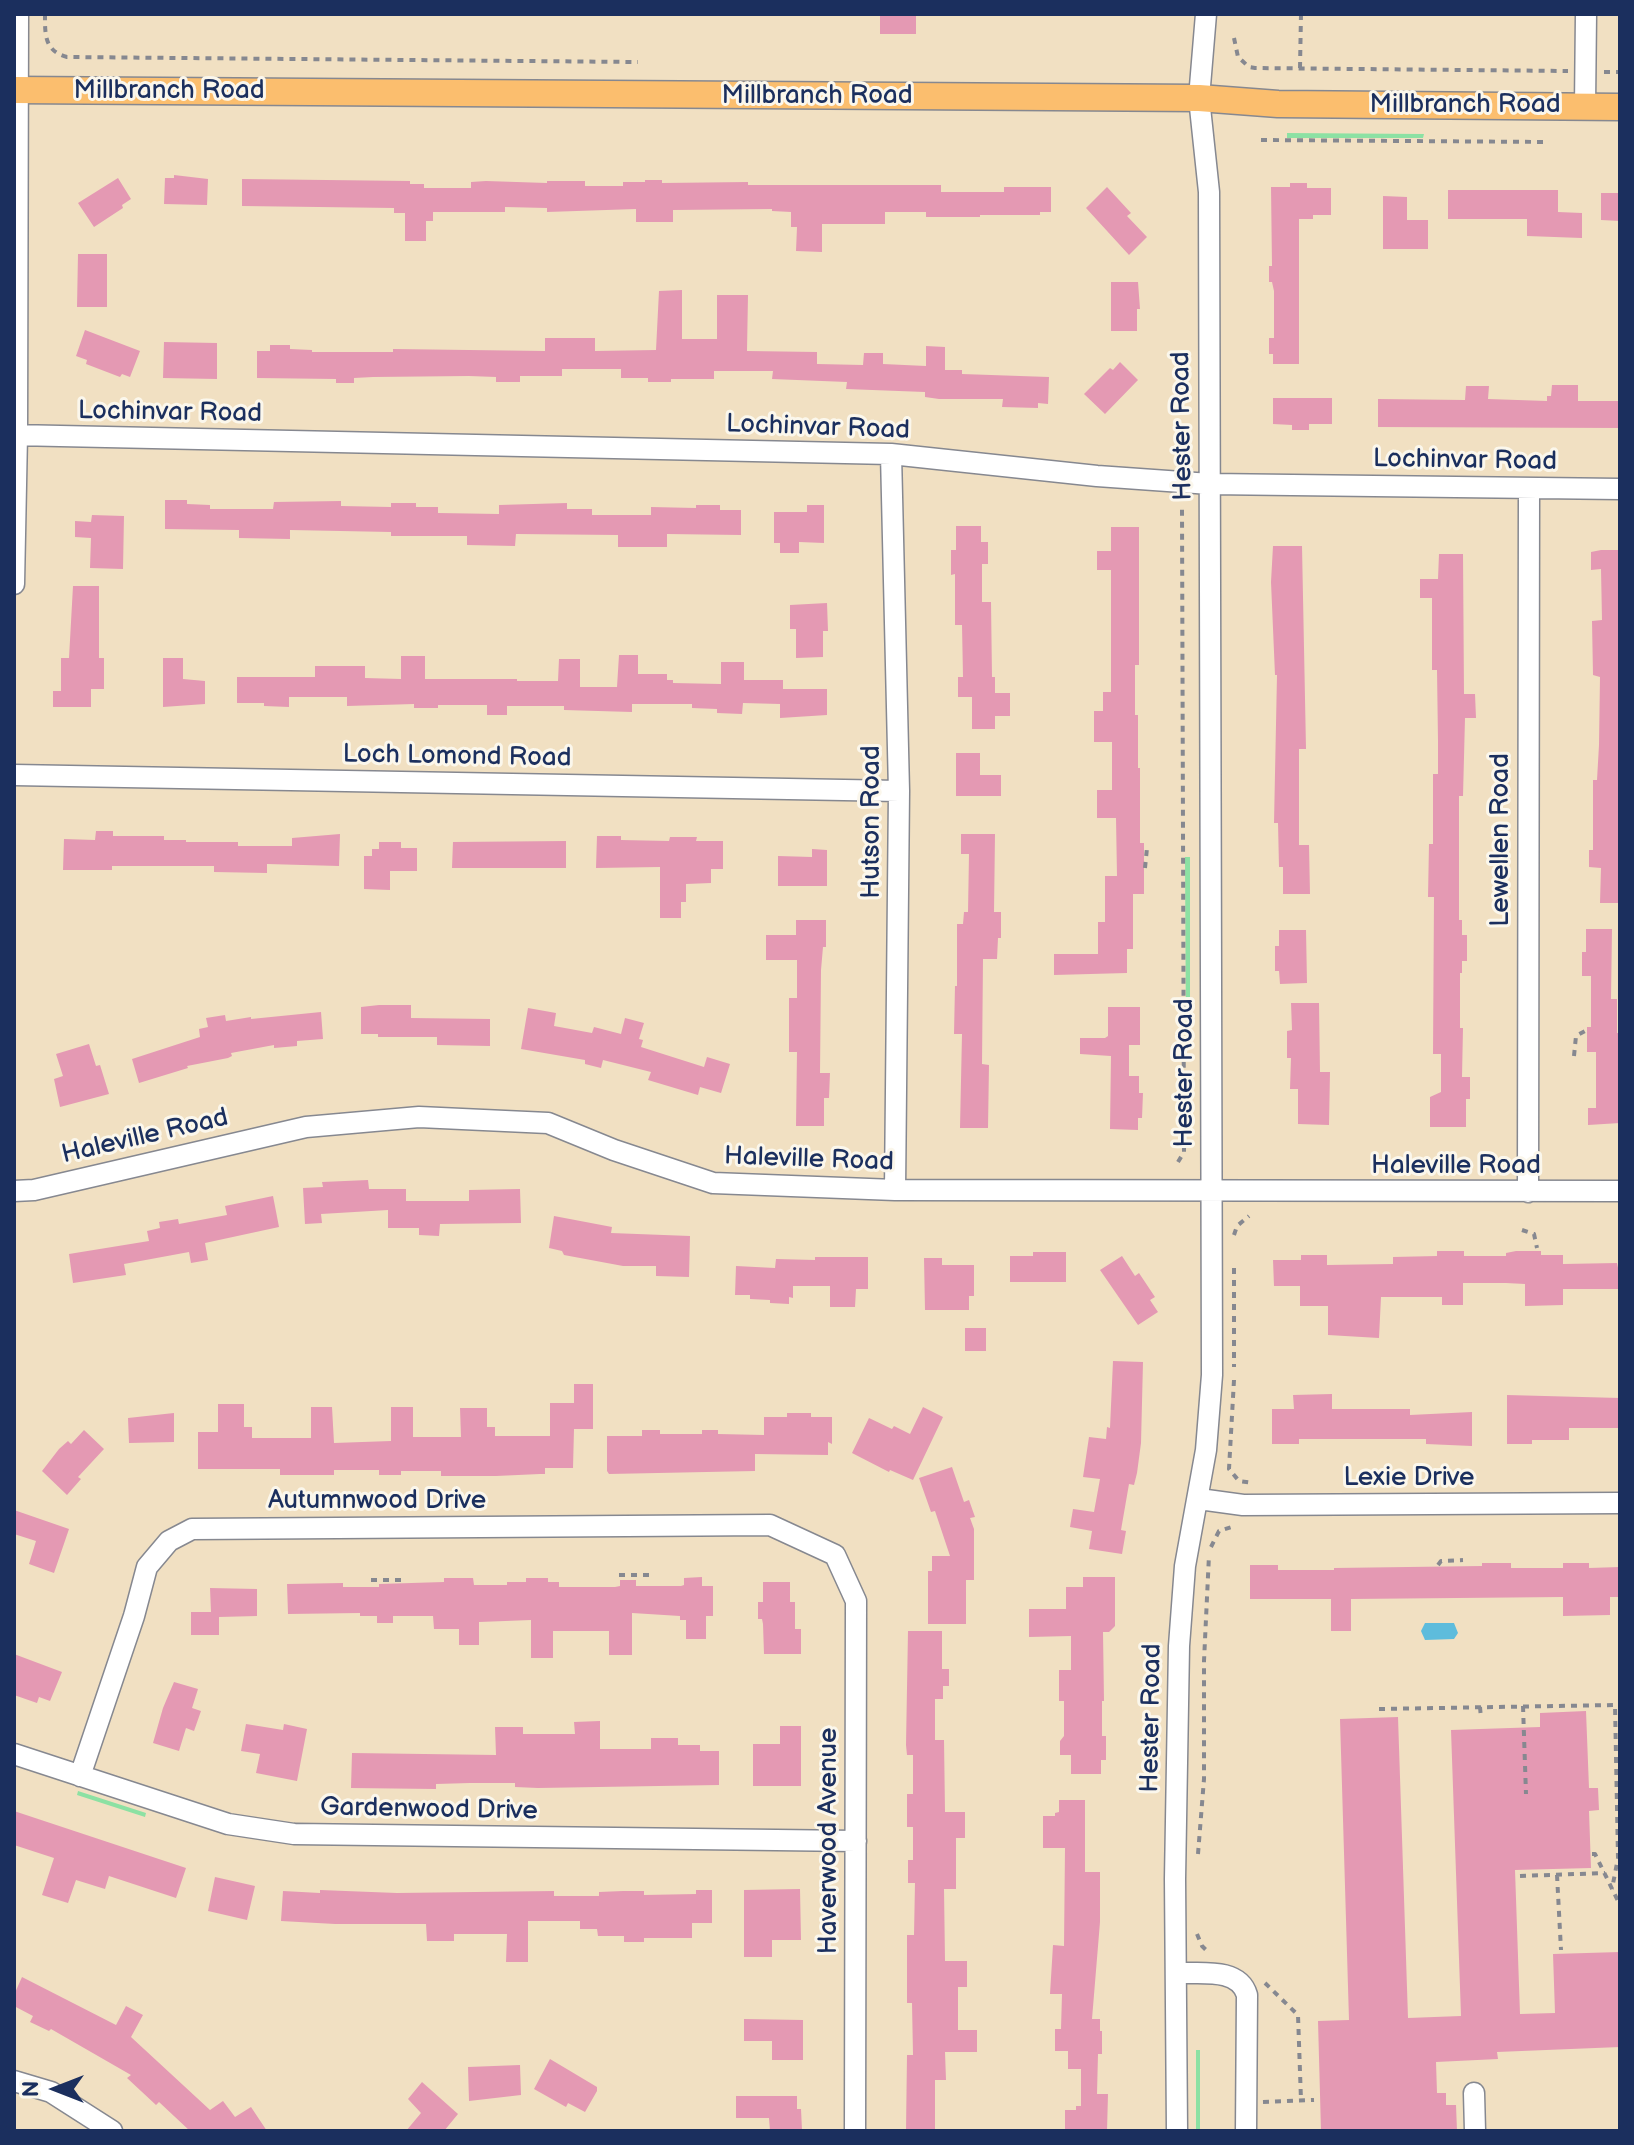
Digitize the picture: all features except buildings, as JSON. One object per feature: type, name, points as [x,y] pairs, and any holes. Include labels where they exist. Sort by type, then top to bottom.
[{"type":"main road","name":"Millbranch Road","points":[[16,90],[1199,98],[1278,104],[1620,107]]},
{"type":"street","points":[[14,584],[18,14]]},
{"type":"street","name":"Hester Road","points":[[1177,2131],[1175,1879],[1179,1646],[1185,1566],[1199,1499],[1211,1403],[1209,192],[1199,98],[1206,14]]},
{"type":"street","points":[[1585,106],[1586,14]]},
{"type":"street","name":"Lochinvar Road","points":[[16,435],[891,454],[1097,476],[1210,484],[1620,489]]},
{"type":"street","name":"Hutson Road","points":[[891,454],[899,791],[895,1190]]},
{"type":"street","name":"Lewellen Road","points":[[1528,1192],[1529,488]]},
{"type":"street","name":"Loch Lomond Road","points":[[14,775],[899,791]]},
{"type":"street","name":"Haleville Road","points":[[14,1191],[34,1190],[306,1127],[419,1117],[548,1123],[614,1150],[713,1183],[895,1190],[1620,1191]]},
{"type":"street","name":"Lexie Drive","points":[[1199,1499],[1243,1505],[1620,1503]]},
{"type":"street","name":"Autumnwood Drive","points":[[80,1776],[134,1616],[147,1567],[169,1541],[192,1529],[770,1525],[835,1555]]},
{"type":"street","name":"Haverwood Avenue","points":[[835,1555],[856,1601],[855,2131]]},
{"type":"street","name":"Gardenwood Drive","points":[[14,1754],[228,1824],[294,1834],[856,1841]]},
{"type":"street","points":[[1177,1973],[1230,1975],[1244,1986],[1247,1995],[1246,2131]]},
{"type":"street","points":[[14,2081],[51,2092],[112,2131]]},
{"type":"street","points":[[1474,2093],[1475,2131]]},
{"type":"path","points":[[45,14],[47,43],[53,51],[67,57],[638,62]]},
{"type":"path","points":[[1300,69],[1301,14]]},
{"type":"path","points":[[1234,38],[1238,57],[1249,67],[1620,72]]},
{"type":"path","points":[[1261,140],[1549,142]]},
{"type":"path","points":[[1178,1162],[1184,1152],[1182,509]]},
{"type":"path","points":[[1145,868],[1147,848]]},
{"type":"path","points":[[1574,1056],[1576,1036],[1578,1032],[1585,1031]]},
{"type":"path","points":[[1234,1249],[1237,1226],[1249,1216]]},
{"type":"path","points":[[1522,1230],[1534,1234],[1537,1248]]},
{"type":"path","points":[[1234,1264],[1234,1392],[1228,1465],[1239,1481],[1256,1483]]},
{"type":"path","points":[[1197,1856],[1204,1779],[1204,1661],[1210,1550],[1219,1531],[1226,1527],[1247,1526]]},
{"type":"path","points":[[1438,1565],[1441,1561],[1463,1560]]},
{"type":"path","points":[[619,1575],[650,1575]]},
{"type":"path","points":[[371,1580],[403,1580]]},
{"type":"path","points":[[1379,1709],[1615,1705],[1618,1858],[1612,1889]]},
{"type":"path","points":[[1523,1706],[1526,1794]]},
{"type":"path","points":[[1480,1707],[1481,1718]]},
{"type":"path","points":[[1592,1854],[1595,1854],[1620,1905]]},
{"type":"path","points":[[1520,1876],[1605,1873]]},
{"type":"path","points":[[1557,1875],[1561,1950]]},
{"type":"path","points":[[1194,1923],[1202,1946],[1217,1957]]},
{"type":"path","points":[[1261,1988],[1259,1980],[1298,2015],[1301,2100]]},
{"type":"path","points":[[1261,2102],[1314,2100]]},
{"type":"green space","points":[[1287,133],[1424,134],[1423,138],[1287,138]]},
{"type":"green space","points":[[1185,857],[1190,857],[1190,1038],[1186,1038]]},
{"type":"green space","points":[[78,1791],[146,1813],[145,1817],[77,1795]]},
{"type":"green space","points":[[1196,2050],[1200,2050],[1200,2131],[1196,2131]]},
{"type":"water","points":[[1425,1623],[1454,1623],[1458,1633],[1454,1639],[1425,1640],[1421,1631]]}]
